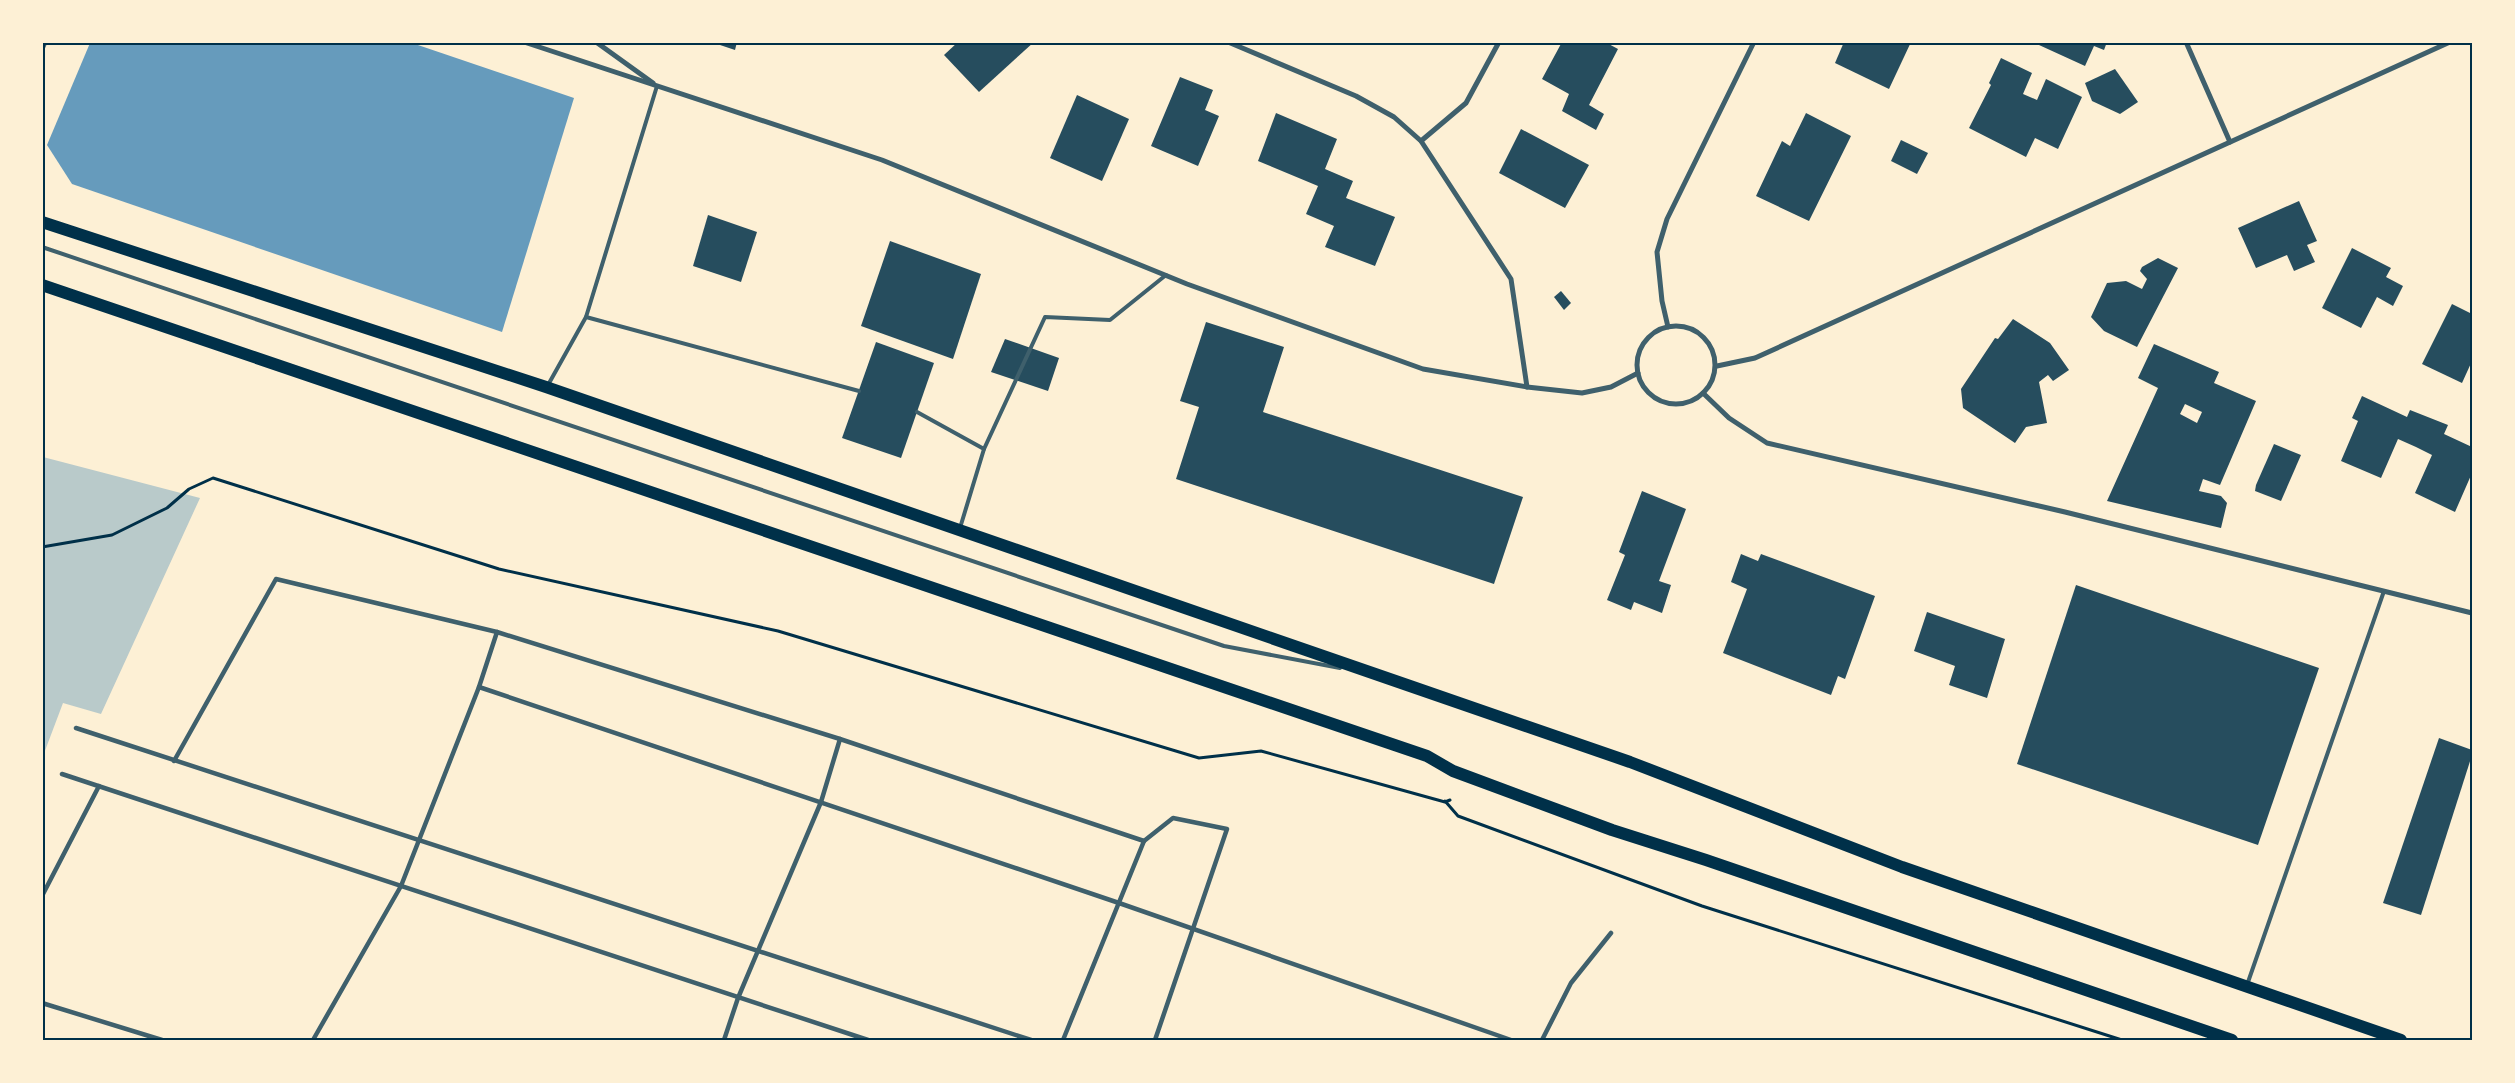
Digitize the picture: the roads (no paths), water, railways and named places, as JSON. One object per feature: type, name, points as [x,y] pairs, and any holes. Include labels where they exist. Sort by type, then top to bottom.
[{"type":"main road","points":[[42,222],[546,387],[1630,762],[1902,867],[2401,1040]]},
{"type":"main road","points":[[42,286],[1427,756],[1453,771],[1612,830],[1706,860],[2232,1040]]},
{"type":"street","points":[[42,49],[45,42]]},
{"type":"street","points":[[524,42],[882,160],[1166,276],[1423,369],[1526,387],[1582,393],[1611,387],[1638,373]]},
{"type":"street","points":[[596,42],[657,86]]},
{"type":"street","points":[[1228,42],[1356,96],[1394,117],[1421,141],[1511,279],[1526,387]]},
{"type":"street","points":[[1421,141],[1466,103],[1499,42]]},
{"type":"street","points":[[1668,327],[1662,301],[1657,252],[1667,219],[1754,42]]},
{"type":"street","points":[[2186,42],[2230,142]]},
{"type":"street","points":[[1716,366],[1756,358],[2450,42]]},
{"type":"street","points":[[1678,325],[1698,331],[1712,346],[1716,366],[1711,387],[1695,401],[1675,406],[1655,399],[1641,384],[1636,364],[1642,344],[1657,330],[1678,325]]},
{"type":"street","points":[[1703,393],[1728,418],[1767,443],[2065,512],[2472,612]]},
{"type":"street","points":[[174,761],[276,579],[497,632],[840,739],[1144,841]]},
{"type":"street","points":[[313,1040],[401,886],[420,842],[479,687],[497,632]]},
{"type":"street","points":[[479,687],[1119,903],[1512,1040]]},
{"type":"street","points":[[76,728],[420,842],[1031,1040]]},
{"type":"street","points":[[724,1040],[738,998],[821,802],[840,739]]},
{"type":"street","points":[[62,774],[868,1040]]},
{"type":"street","points":[[42,896],[99,786]]},
{"type":"street","points":[[1063,1040],[1144,841],[1173,818],[1227,829],[1155,1040]]},
{"type":"street","points":[[1542,1040],[1571,983],[1612,933]]},
{"type":"street","points":[[42,1003],[162,1040]]},
{"type":"lane","points":[[546,387],[586,317],[657,86]]},
{"type":"lane","points":[[42,247],[1224,646],[1376,674]]},
{"type":"lane","points":[[959,530],[984,449],[1045,316],[1110,320],[1166,276]]},
{"type":"lane","points":[[586,317],[859,391]]},
{"type":"lane","points":[[917,412],[984,449]]},
{"type":"lane","points":[[2246,987],[2384,591]]},
{"type":"water","points":[[90,43],[412,43],[574,98],[502,332],[72,184],[47,145]]}]
